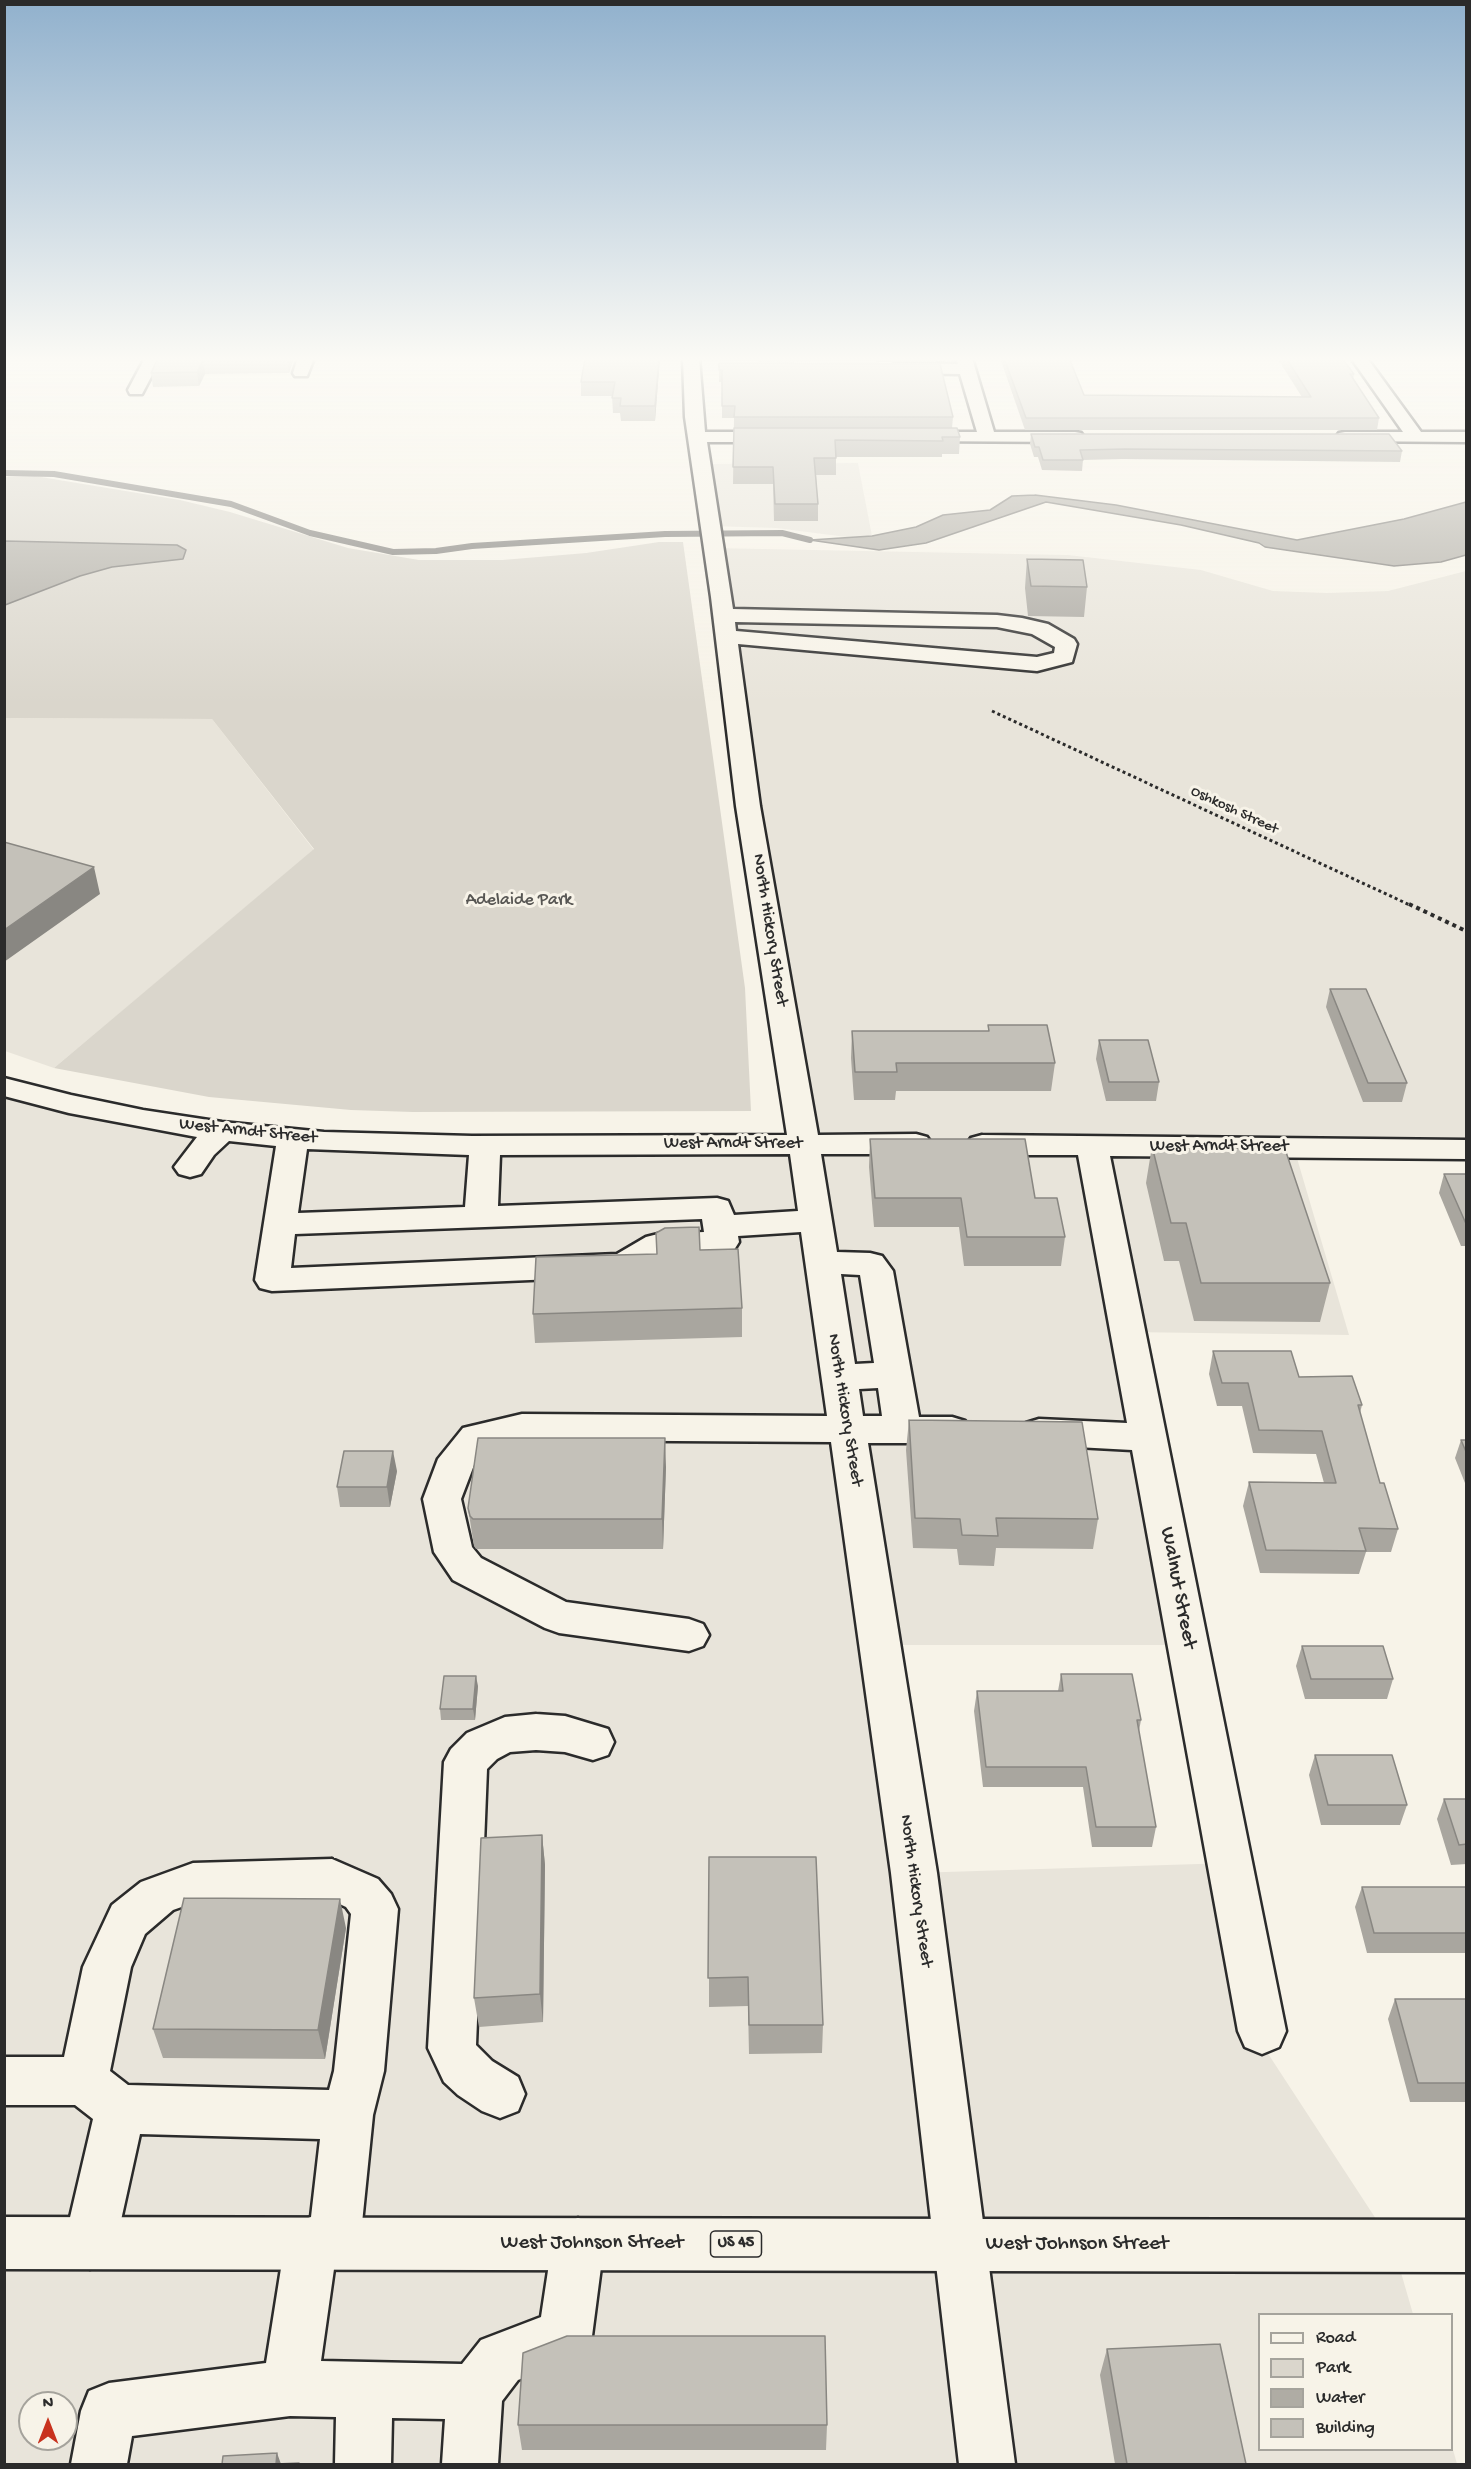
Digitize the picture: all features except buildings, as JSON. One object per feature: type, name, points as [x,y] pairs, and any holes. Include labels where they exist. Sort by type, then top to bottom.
[{"type":"street","name":"North Hickory Street","points":[[703,473],[748,806],[804,1143],[914,1873],[987,2464]]},
{"type":"street","points":[[997,621],[1040,629],[1066,644],[1064,657],[1037,664],[725,626],[997,621]]},
{"type":"street","name":"West Arndt Street","points":[[11,1098],[222,1131],[387,1144],[485,1146],[804,1143],[1467,1149]]},
{"type":"street","points":[[190,1167],[203,1148],[222,1131]]},
{"type":"street","points":[[280,1224],[717,1208],[722,1242],[658,1245],[624,1264],[272,1280],[280,1224],[293,1138]]},
{"type":"street","points":[[481,1217],[485,1146]]},
{"type":"street","name":"Walnut Street","points":[[1092,1146],[1262,2031]]},
{"type":"street","points":[[720,1226],[816,1221]]},
{"type":"street","points":[[822,1262],[870,1264],[876,1271],[903,1430]]},
{"type":"street","points":[[839,1378],[893,1374]]},
{"type":"street","points":[[689,1635],[559,1617],[467,1569],[454,1552],[442,1499],[457,1459],[477,1437],[522,1427],[994,1431],[1148,1437]]},
{"type":"street","points":[[500,2094],[475,2078],[461,2065],[452,2048],[466,1762],[482,1746],[505,1736],[536,1732],[565,1734],[593,1742]]},
{"type":"street","points":[[90,2243],[102,2095],[107,1967],[128,1920],[157,1896],[193,1883],[332,1879],[362,1893],[375,1909],[359,2071],[290,2388]]},
{"type":"street","points":[[4,2081],[102,2095],[348,2115]]},
{"type":"street","name":"West Johnson Street","points":[[4,2243],[1467,2246]]},
{"type":"street","points":[[471,2464],[475,2392],[500,2360],[565,2336],[578,2244]]},
{"type":"street","points":[[99,2464],[110,2411],[290,2388],[475,2392]]},
{"type":"street","points":[[363,2464],[366,2389]]},
{"type":"path","name":"Oshkosh Street","points":[[992,711],[1467,932]]},
{"type":"shaded area","points":[[702,473],[860,473],[872,536],[854,538],[776,528],[710,526]]},
{"type":"shaded area","points":[[714,548],[1068,555],[1201,570],[1273,591],[1327,593],[1388,591],[1466,571],[1466,1149],[1294,1148],[1349,1335],[1128,1332],[1188,1645],[880,1645],[914,1873],[1230,1863],[1265,2049],[1393,2245],[1413,2313],[1258,2313],[1258,2451],[1453,2450],[1457,2464],[5,2464],[4,1087],[222,1131],[803,1143]]},
{"type":"shaded area","points":[[5,718],[212,719],[314,850],[54,1068],[5,1051]]},
{"type":"green space","name":"Adelaide Park","points":[[35,476],[180,500],[230,512],[348,548],[419,560],[502,560],[586,553],[659,542],[683,542],[745,988],[751,1111],[413,1112],[351,1110],[209,1097],[54,1068],[314,849],[212,719],[5,718],[4,477]]},
{"type":"water","points":[[1035,495],[1116,505],[1297,540],[1404,519],[1466,502],[1466,555],[1441,562],[1394,566],[1265,547],[1259,543],[1181,525],[1046,502],[926,543],[879,550],[810,540],[872,536],[916,527],[943,515],[990,510],[1012,496]]},
{"type":"water","points":[[5,541],[177,545],[186,550],[183,559],[112,567],[80,576],[5,605]]},
{"type":"waterway","points":[[15,473],[54,474],[231,504],[310,533],[393,552],[436,551],[472,546],[665,534],[782,533],[810,540]]}]
